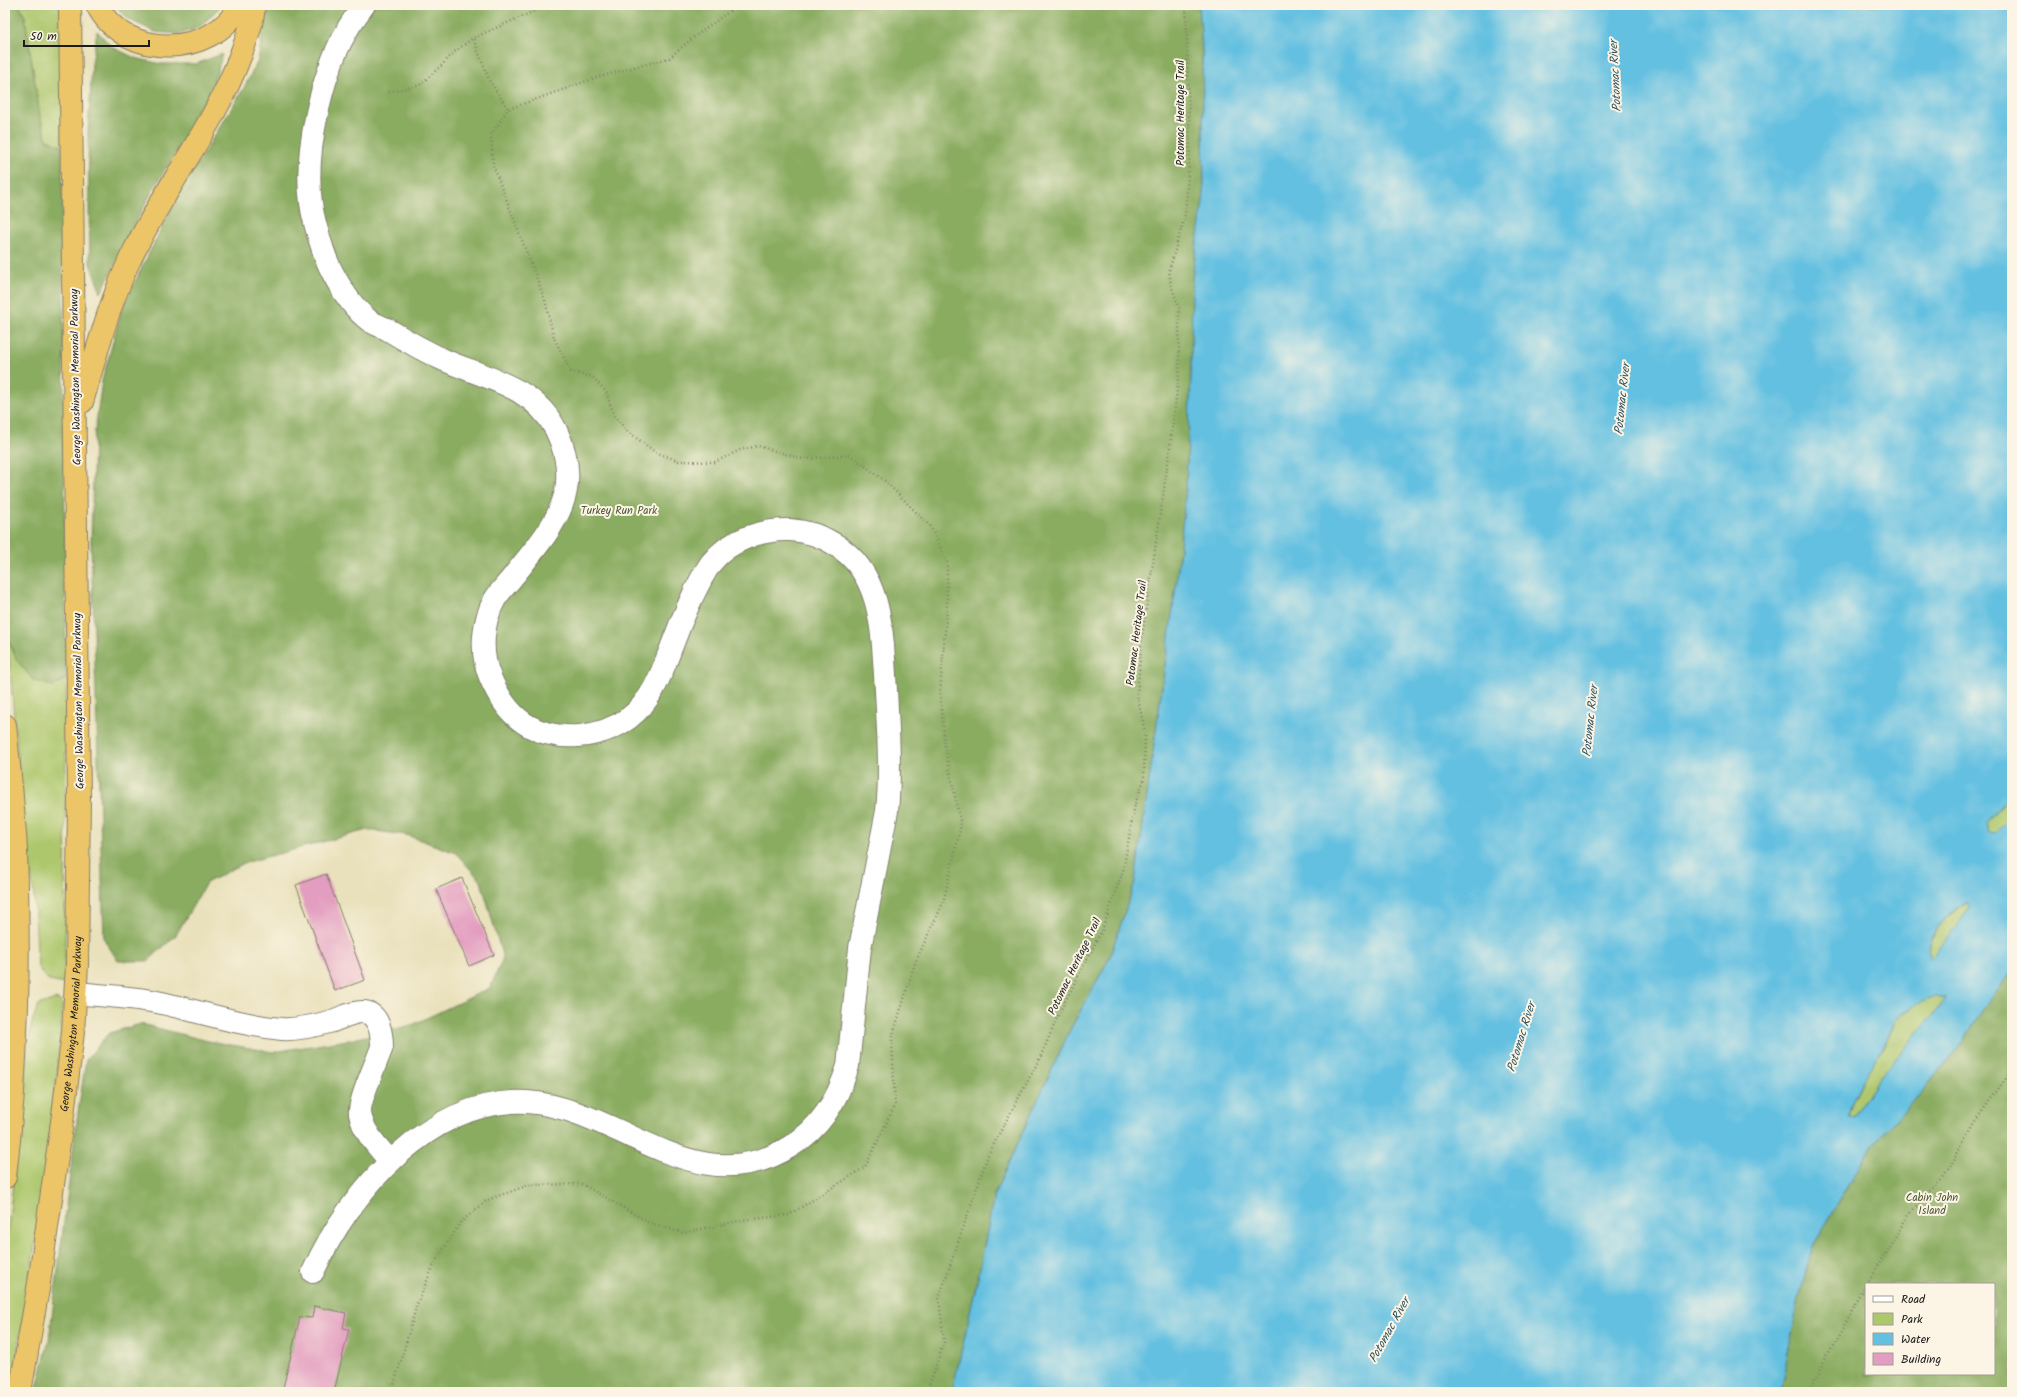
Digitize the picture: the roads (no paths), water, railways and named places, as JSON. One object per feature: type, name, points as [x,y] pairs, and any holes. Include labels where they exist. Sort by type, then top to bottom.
[{"type":"highway","name":"George Washington Memorial Parkway","points":[[20,1392],[39,1283],[61,1131],[73,1032],[76,993],[79,798],[76,425],[70,5]]},
{"type":"highway","points":[[97,5],[110,22],[124,34],[141,42],[166,46],[178,46],[197,41],[213,33],[225,23],[240,5]]},
{"type":"highway","points":[[76,425],[113,297],[145,229],[220,101],[235,70],[254,15],[254,5]]},
{"type":"highway","points":[[5,725],[16,850],[18,992],[15,1069],[5,1177]]},
{"type":"lane","points":[[313,1272],[326,1243],[340,1220],[390,1162],[411,1144],[443,1123],[464,1113],[492,1104],[507,1102],[543,1104],[573,1111],[673,1156],[707,1165],[754,1162],[784,1151],[800,1141],[820,1122],[833,1105],[842,1085],[848,1066],[860,948],[887,811],[890,754],[881,628],[875,596],[868,578],[857,562],[827,539],[807,532],[788,530],[769,531],[748,537],[723,551],[711,563],[676,635],[656,685],[645,703],[629,718],[613,727],[594,734],[574,737],[554,735],[532,728],[520,720],[505,705],[494,688],[487,670],[484,651],[484,632],[489,613],[496,599],[550,530],[562,509],[567,488],[566,458],[556,429],[547,415],[533,400],[523,392],[501,382],[444,360],[366,318],[338,283],[327,262],[316,229],[311,205],[309,166],[311,151],[317,116],[332,62],[346,31],[364,5]]},
{"type":"lane","points":[[76,993],[156,1002],[241,1023],[283,1029],[302,1028],[329,1022],[357,1013],[364,1012],[372,1015],[377,1022],[382,1038],[382,1047],[362,1099],[360,1114],[371,1138],[390,1162]]},
{"type":"water","name":"Potomac River","points":[[1199,5],[2012,5],[2012,792],[1986,824],[1989,833],[1995,833],[2012,816],[2012,971],[1983,1008],[1963,1042],[1922,1092],[1873,1145],[1813,1246],[1800,1294],[1780,1392],[952,1392],[979,1273],[994,1195],[1070,1030],[1109,959],[1135,882],[1177,579],[1186,486],[1191,377],[1192,279],[1204,194],[1202,48]],"holes":[[[1967,903],[1970,908],[1931,958],[1931,941],[1939,925],[1953,912]],[[1936,997],[1946,997],[1942,1004],[1878,1080],[1853,1117],[1848,1117],[1854,1097],[1886,1042],[1896,1021],[1902,1014],[1911,1008]]]},
{"type":"park label","name":"Turkey Run Park","points":[[619,510]]},
{"type":"park label","name":"Cabin John Island","points":[[1932,1203]]}]
